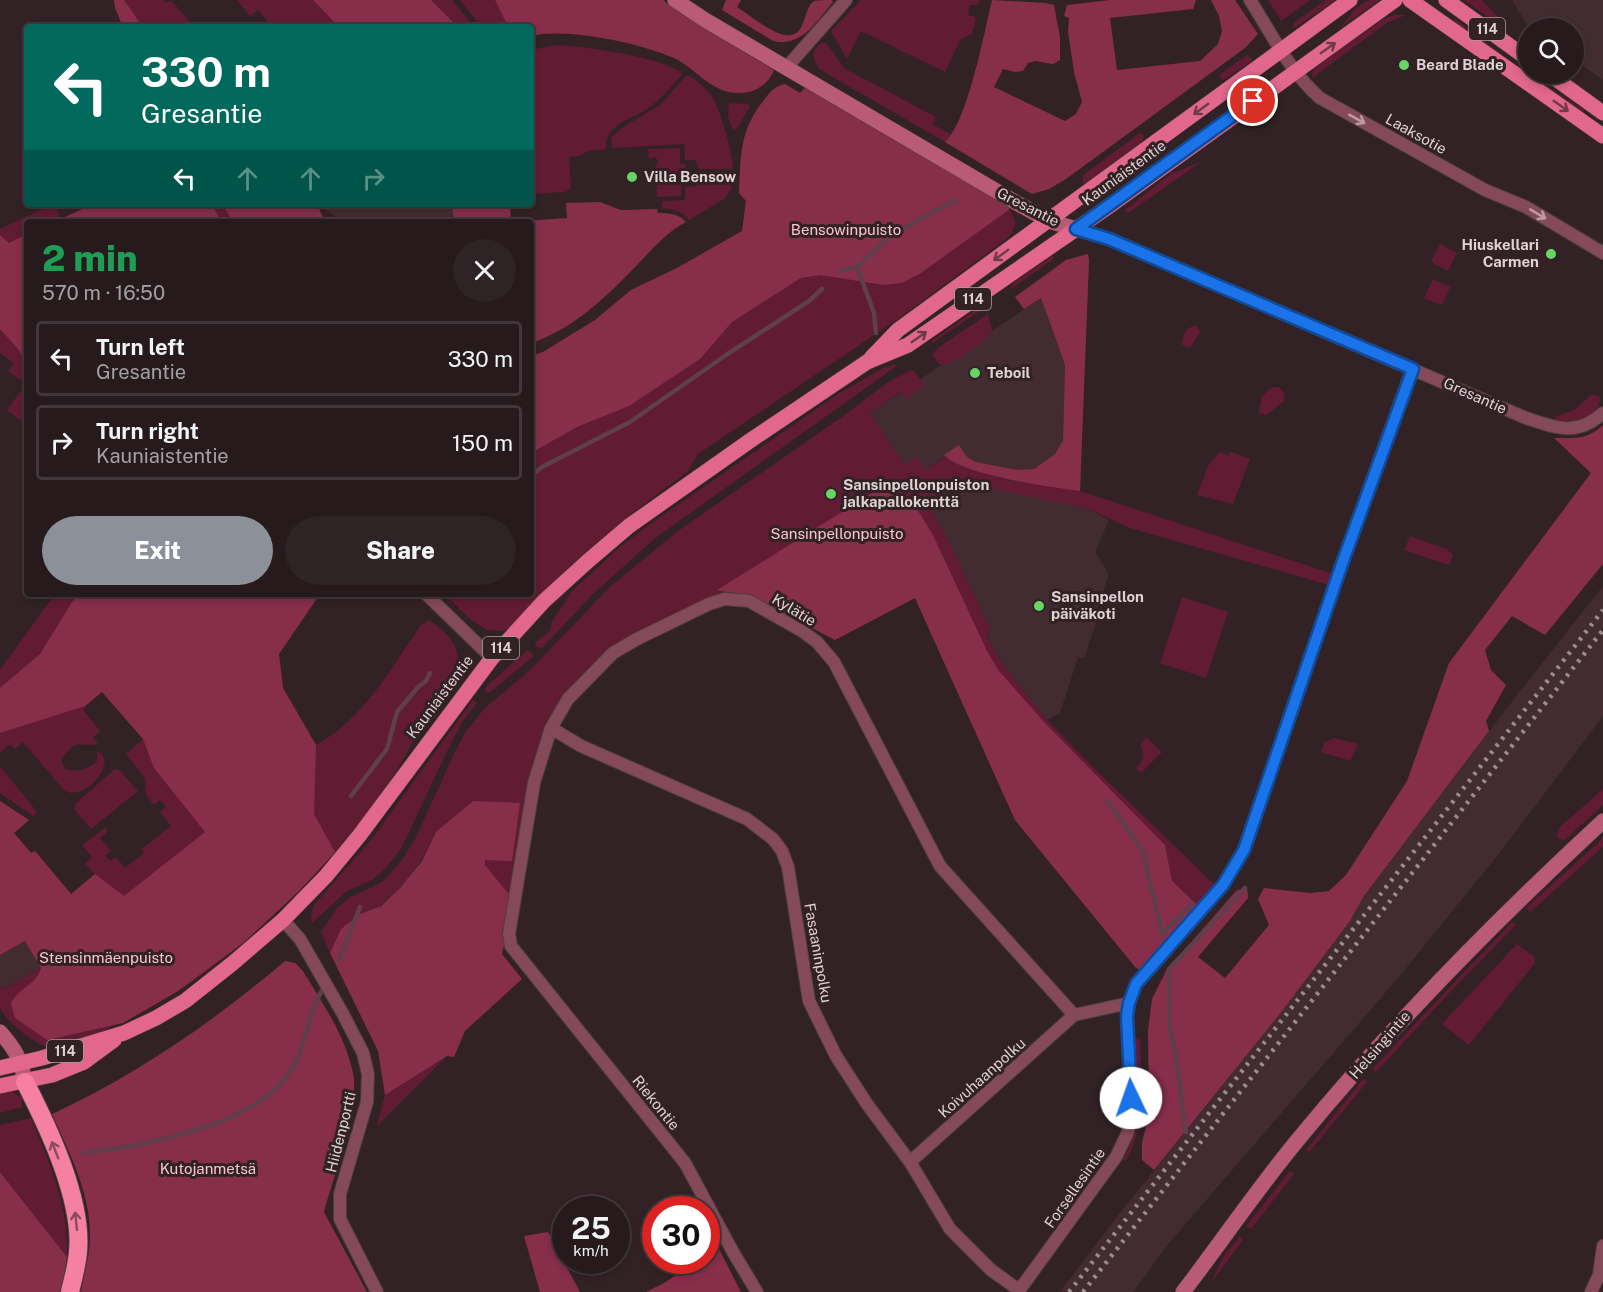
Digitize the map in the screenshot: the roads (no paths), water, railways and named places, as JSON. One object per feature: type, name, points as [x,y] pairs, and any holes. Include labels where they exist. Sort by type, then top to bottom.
[{"type":"highway","points":[[26,1082],[64,1172],[77,1217],[78,1251],[70,1292]]},
{"type":"main road","name":"Gresantie","points":[[675,0],[786,68],[1049,221],[1076,229]]},
{"type":"main road","name":"Kauniaistentie","points":[[867,362],[898,330],[1350,0]]},
{"type":"main road","name":"Kauniaistentie","points":[[2,1065],[21,1062],[124,1033],[185,1001],[283,920],[326,876],[359,837],[492,658],[544,601],[629,526],[867,362],[908,345],[1076,229],[1395,0]]},
{"type":"main road","name":"114","points":[[1410,0],[1603,136]]},
{"type":"main road","name":"114","points":[[1446,0],[1518,52]]},
{"type":"main road","points":[[1563,84],[1603,113]]},
{"type":"main road","name":"Helsingintie","points":[[1183,1292],[1289,1150],[1404,1017],[1493,925],[1603,821]]},
{"type":"main road","points":[[0,1032],[14,1048],[21,1062],[26,1082]]},
{"type":"main road","name":"Kauniaistentie","points":[[26,1082],[52,1075],[84,1062],[124,1033]]},
{"type":"main road","points":[[2,1065],[26,1082]]},
{"type":"main road","name":"114","points":[[0,1086],[26,1082]]},
{"type":"street","points":[[786,68],[846,0]]},
{"type":"street","name":"Laaksotie","points":[[1250,0],[1308,88],[1331,105],[1485,190],[1526,207],[1603,253]]},
{"type":"street","name":"Gresantie","points":[[1076,229],[1109,239],[1526,418],[1568,429],[1579,428],[1591,423],[1603,413]]},
{"type":"street","name":"Forsellesintie","points":[[1019,1291],[1116,1157],[1127,1134],[1132,1117],[1129,1003],[1136,984],[1223,885],[1244,850],[1343,561],[1413,369]]},
{"type":"street","points":[[429,597],[492,658]]},
{"type":"street","name":"Kylätie","points":[[511,946],[509,934],[534,783],[551,728],[568,699],[613,653],[637,639],[709,604],[725,599],[749,601],[802,631],[817,642],[834,662],[940,866],[1074,1015]]},
{"type":"street","name":"Fasaaninpolku","points":[[551,728],[581,746],[747,819],[773,839],[782,851],[788,867],[809,1001],[836,1056],[867,1104],[910,1162],[950,1229],[991,1270],[1019,1291]]},
{"type":"street","name":"Hiidenportti","points":[[283,920],[300,939],[363,1053],[368,1074],[367,1102],[340,1194],[340,1219],[377,1292]]},
{"type":"street","name":"Riekontie","points":[[511,946],[685,1163],[757,1292]]},
{"type":"street","points":[[1074,1015],[1129,1003]]},
{"type":"street","name":"Koivuhaanpolku","points":[[910,1162],[1074,1015]]},
{"type":"street","points":[[1592,1292],[1599,1275],[1603,1246]]},
{"type":"waterway","points":[[840,272],[857,267],[888,238],[930,213],[956,201]]},
{"type":"waterway","points":[[857,267],[874,313],[876,333]]},
{"type":"waterway","points":[[534,474],[542,467],[630,422],[809,301],[822,289]]},
{"type":"waterway","points":[[351,796],[387,749],[397,712],[426,681],[430,673]]},
{"type":"waterway","points":[[1107,801],[1143,851],[1162,934]]},
{"type":"waterway","points":[[1186,1132],[1170,1030],[1169,969],[1245,888]]},
{"type":"waterway","points":[[1162,934],[1192,904]]},
{"type":"waterway","points":[[339,960],[360,907]]},
{"type":"waterway","points":[[83,1153],[140,1144],[204,1128],[234,1116],[261,1100],[282,1082],[297,1059],[322,990]]},
{"type":"railway","points":[[1069,1292],[1603,610]]},
{"type":"railway","points":[[1083,1292],[1603,630]]},
{"type":"place","name":"Beard Blade","points":[[1404,65]]},
{"type":"place","name":"Villa Bensow","points":[[632,177]]},
{"type":"place","name":"Hiuskellari Carmen","points":[[1551,254]]},
{"type":"place","name":"Teboil","points":[[975,373]]},
{"type":"place","name":"Sansinpellonpuiston jalkapallokenttä","points":[[831,494]]},
{"type":"place","name":"Sansinpellon päiväkoti","points":[[1039,606]]},
{"type":"park label","name":"Bensowinpuisto","points":[[846,230]]},
{"type":"park label","name":"Sansinpellonpuisto","points":[[837,534]]},
{"type":"park label","name":"Stensinmäenpuisto","points":[[106,958]]},
{"type":"park label","name":"Kutojanmetsä","points":[[208,1169]]}]
